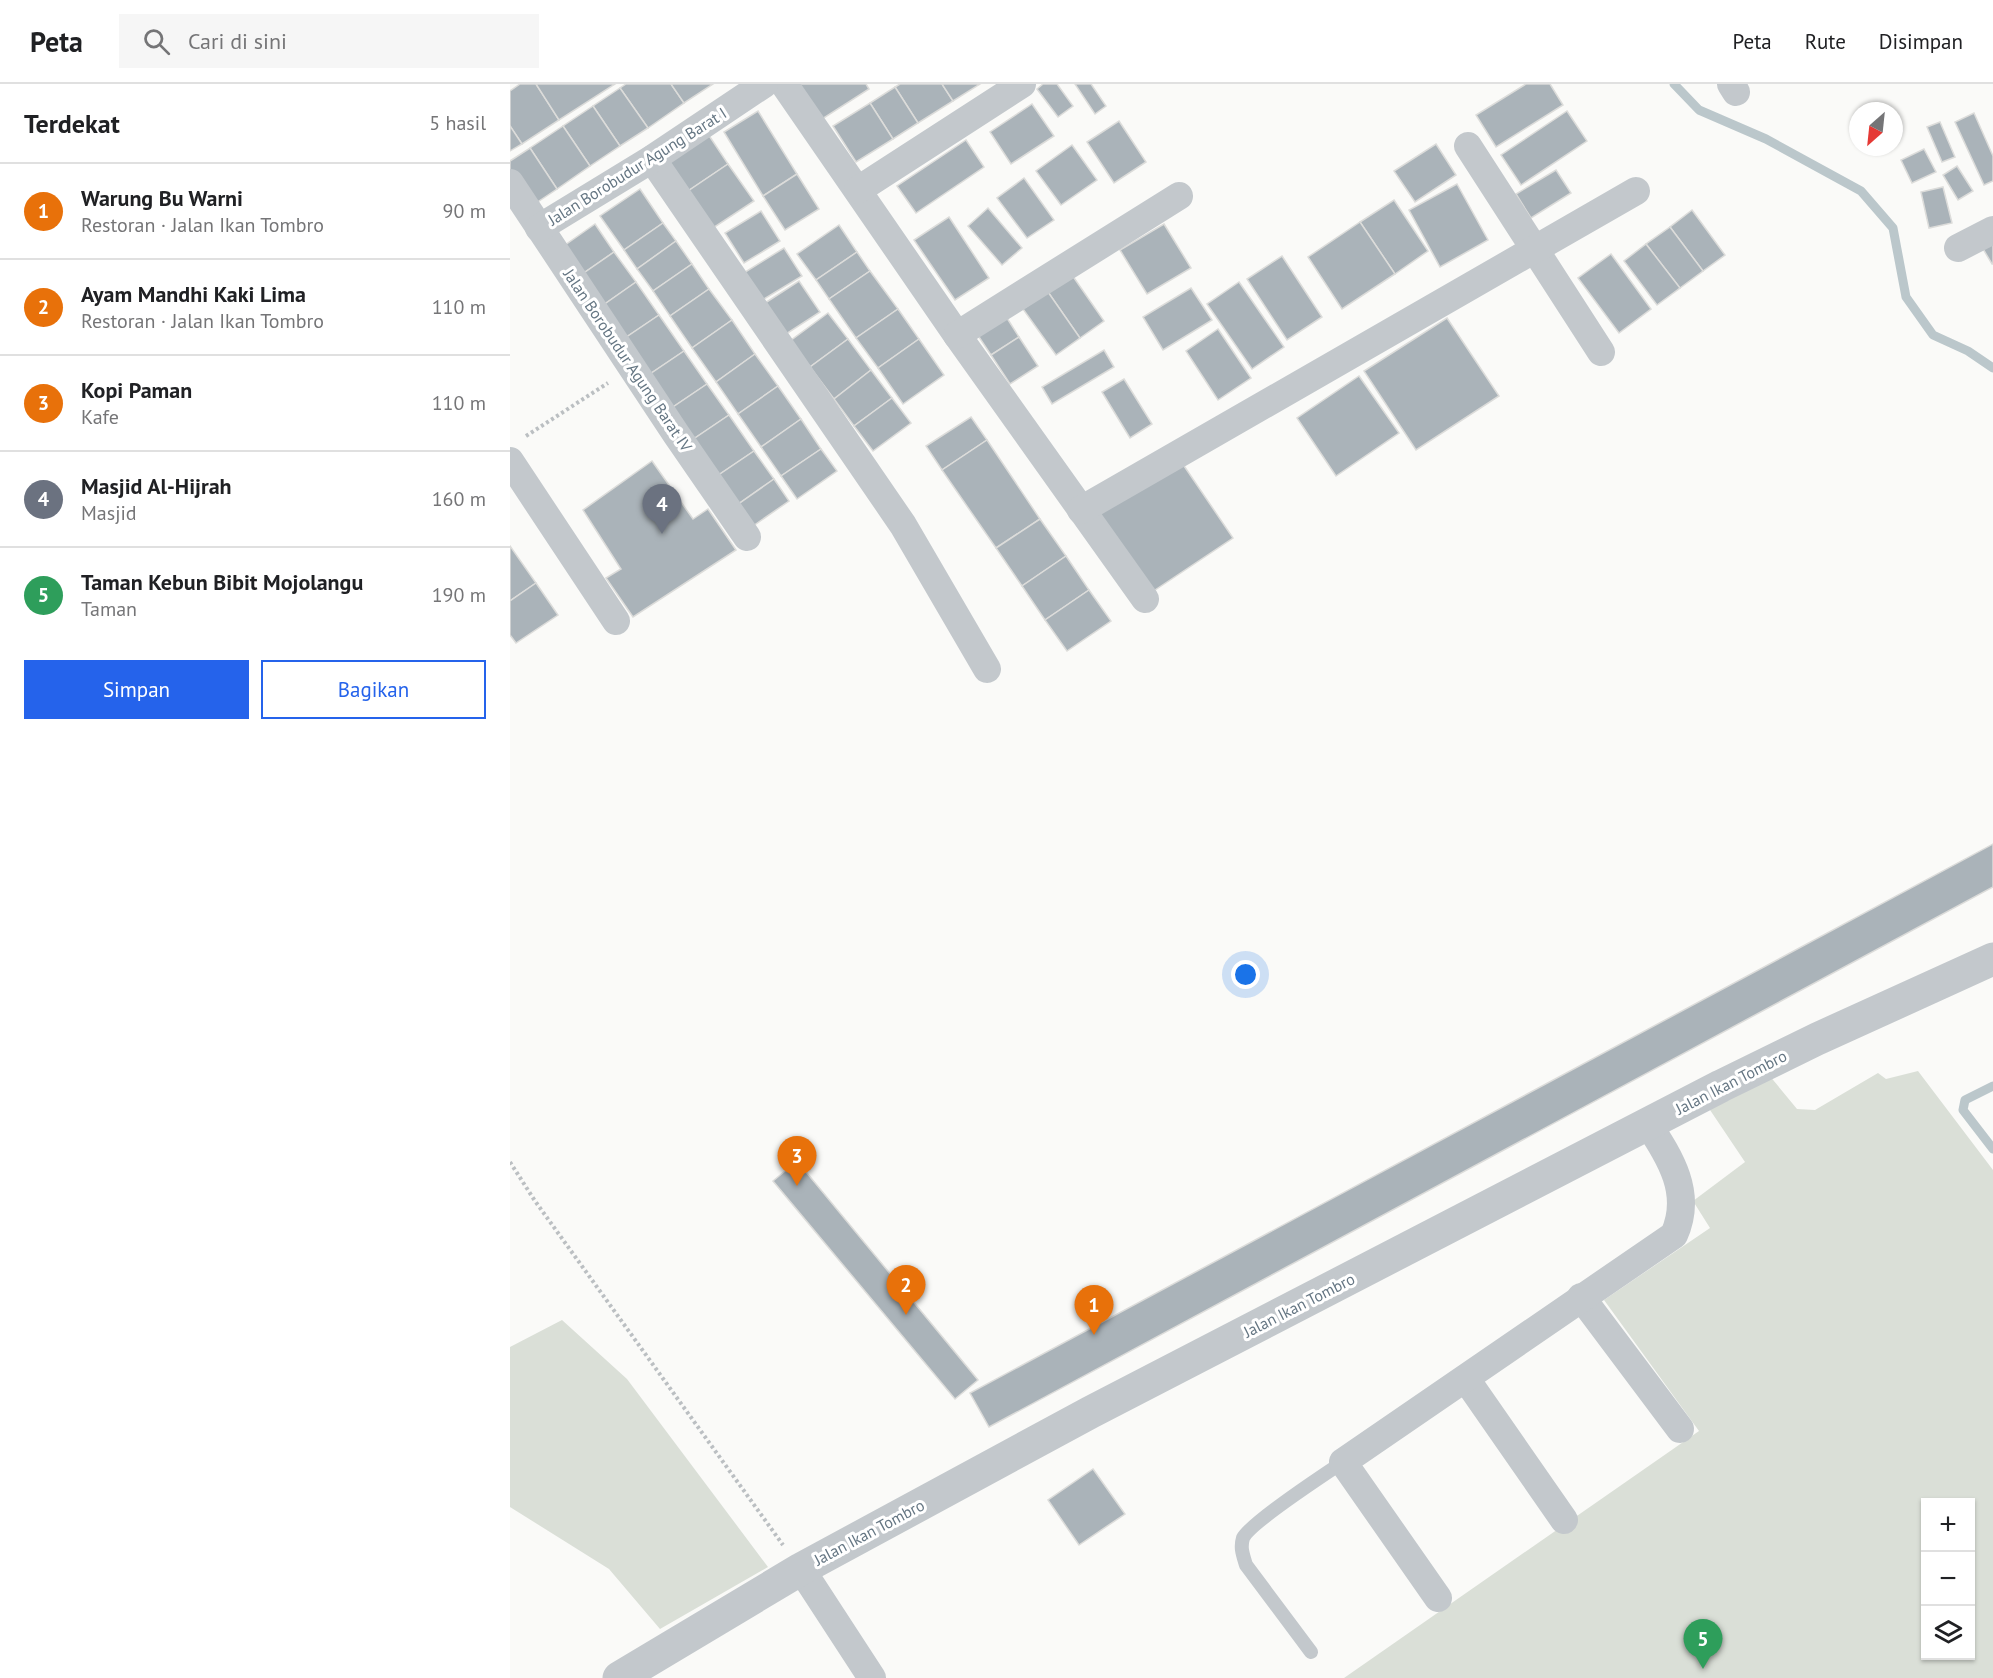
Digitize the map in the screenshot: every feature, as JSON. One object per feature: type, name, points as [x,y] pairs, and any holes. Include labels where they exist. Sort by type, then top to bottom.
[{"type":"street","name":"Jalan Borobudur Agung Barat I","points":[[539,228],[652,159],[764,84]]},
{"type":"street","points":[[784,84],[957,335],[1144,599]]},
{"type":"street","points":[[858,190],[1022,84]]},
{"type":"street","points":[[1468,146],[1601,352]]},
{"type":"street","points":[[652,159],[903,525],[987,669]]},
{"type":"street","name":"Jalan Borobudur Agung Barat IV","points":[[510,183],[747,537]]},
{"type":"street","points":[[1081,510],[1636,191]]},
{"type":"street","points":[[957,335],[1179,196]]},
{"type":"street","points":[[1958,248],[1993,230]]},
{"type":"street","points":[[515,451],[616,621]]},
{"type":"street","name":"Jalan Ikan Tombro","points":[[619,1678],[801,1569],[1091,1412],[1817,1039],[1993,959]]},
{"type":"street","points":[[1438,1598],[1343,1462],[1674,1235],[1678,1227],[1680,1192],[1676,1171],[1648,1124]]},
{"type":"street","points":[[1581,1297],[1680,1429]]},
{"type":"street","points":[[1466,1379],[1564,1520]]},
{"type":"street","points":[[801,1569],[872,1678]]},
{"type":"lane","points":[[1311,1652],[1246,1565],[1241,1549],[1246,1532],[1343,1462]]},
{"type":"path","points":[[515,451],[633,367]]},
{"type":"path","points":[[510,1162],[542,1211],[801,1569]]},
{"type":"shaded area","points":[[1918,1071],[1993,1170],[1993,1678],[1344,1678],[1699,1431],[1604,1300],[1710,1228],[1693,1201],[1745,1162],[1708,1107],[1769,1075],[1797,1109],[1815,1110],[1878,1073],[1886,1079]]},
{"type":"shaded area","points":[[562,1320],[627,1379],[768,1567],[660,1629],[609,1569],[510,1507],[510,1347]]},
{"type":"building","points":[[520,84],[536,84],[559,120],[522,144],[510,126],[510,91]]},
{"type":"building","points":[[536,84],[615,84],[559,120]]},
{"type":"building","points":[[626,84],[671,84],[684,103],[648,128],[620,88]]},
{"type":"building","points":[[671,84],[713,84],[684,103]]},
{"type":"building","points":[[796,84],[866,84],[869,89],[819,121]]},
{"type":"building","points":[[900,84],[942,84],[953,101],[918,123],[895,87]]},
{"type":"building","points":[[942,84],[980,84],[953,101]]},
{"type":"building","points":[[1043,84],[1057,84],[1073,106],[1058,117],[1037,89]]},
{"type":"building","points":[[1075,84],[1091,84],[1106,106],[1095,114]]},
{"type":"building","points":[[1526,84],[1550,84],[1563,105],[1496,147],[1476,115]]},
{"type":"building","points":[[895,87],[918,123],[893,139],[870,103]]},
{"type":"building","points":[[620,88],[648,128],[620,146],[593,106]]},
{"type":"building","points":[[870,103],[893,139],[856,162],[833,126]]},
{"type":"building","points":[[1032,104],[1054,136],[1011,164],[990,132]]},
{"type":"building","points":[[593,106],[620,146],[590,166],[563,126]]},
{"type":"building","points":[[758,111],[797,174],[763,196],[724,132]]},
{"type":"building","points":[[1567,111],[1587,141],[1521,185],[1501,155]]},
{"type":"building","points":[[1974,113],[1993,156],[1993,181],[1984,185],[1955,122]]},
{"type":"building","points":[[1119,121],[1146,162],[1114,183],[1087,142]]},
{"type":"building","points":[[1940,122],[1955,157],[1942,162],[1927,127]]},
{"type":"building","points":[[510,126],[522,144],[510,151]]},
{"type":"building","points":[[563,126],[590,166],[557,189],[530,148]]},
{"type":"building","points":[[706,131],[728,164],[688,191],[666,158]]},
{"type":"building","points":[[966,140],[984,167],[916,213],[897,186]]},
{"type":"building","points":[[1436,144],[1456,175],[1415,202],[1394,171]]},
{"type":"building","points":[[1072,145],[1097,180],[1061,205],[1036,171]]},
{"type":"building","points":[[530,148],[557,189],[533,205],[510,171],[510,161]]},
{"type":"building","points":[[1924,149],[1936,172],[1912,183],[1901,160]]},
{"type":"building","points":[[728,164],[754,201],[713,228],[688,191]]},
{"type":"building","points":[[1957,166],[1973,191],[1958,200],[1943,175]]},
{"type":"building","points":[[1556,170],[1571,193],[1531,218],[1516,194]]},
{"type":"building","points":[[797,174],[819,209],[785,230],[763,196]]},
{"type":"building","points":[[1024,178],[1054,220],[1027,238],[997,198]]},
{"type":"building","points":[[1457,184],[1488,240],[1440,267],[1409,210]]},
{"type":"building","points":[[1943,187],[1952,223],[1929,228],[1921,192]]},
{"type":"building","points":[[640,189],[663,223],[624,250],[600,216]]},
{"type":"building","points":[[1394,200],[1428,251],[1395,274],[1360,222]]},
{"type":"building","points":[[988,208],[1022,248],[1002,265],[968,226]]},
{"type":"building","points":[[1692,210],[1725,255],[1703,271],[1670,227]]},
{"type":"building","points":[[761,211],[780,241],[744,263],[725,233]]},
{"type":"building","points":[[949,217],[989,278],[955,300],[914,240]]},
{"type":"building","points":[[1360,222],[1395,274],[1342,309],[1308,257]]},
{"type":"building","points":[[663,223],[676,241],[637,269],[624,250]]},
{"type":"building","points":[[595,224],[614,252],[578,277],[558,250]]},
{"type":"building","points":[[1164,224],[1191,268],[1147,294],[1120,250]]},
{"type":"building","points":[[839,225],[857,252],[816,280],[797,254]]},
{"type":"building","points":[[1670,227],[1703,271],[1680,288],[1646,244]]},
{"type":"building","points":[[1993,234],[1993,264],[1992,264],[1979,242]]},
{"type":"building","points":[[676,241],[692,264],[653,291],[637,269]]},
{"type":"building","points":[[1646,244],[1680,288],[1657,305],[1624,261]]},
{"type":"building","points":[[784,248],[802,276],[759,302],[742,274]]},
{"type":"building","points":[[614,252],[636,282],[599,308],[578,277]]},
{"type":"building","points":[[857,252],[870,271],[829,299],[816,280]]},
{"type":"building","points":[[1611,254],[1651,309],[1619,333],[1578,278]]},
{"type":"building","points":[[1282,256],[1322,317],[1287,340],[1247,279]]},
{"type":"building","points":[[692,264],[709,289],[670,316],[653,291]]},
{"type":"building","points":[[870,271],[898,309],[856,338],[829,299]]},
{"type":"building","points":[[1072,275],[1104,321],[1080,338],[1048,292]]},
{"type":"building","points":[[799,281],[820,312],[783,336],[762,305]]},
{"type":"building","points":[[636,282],[659,315],[622,340],[599,308]]},
{"type":"building","points":[[1239,282],[1284,347],[1252,369],[1207,304]]},
{"type":"building","points":[[1191,288],[1212,320],[1163,350],[1143,317]]},
{"type":"building","points":[[709,289],[732,320],[692,348],[670,316]]},
{"type":"building","points":[[1048,292],[1080,338],[1056,355],[1023,309]]},
{"type":"building","points":[[898,309],[919,339],[878,368],[856,338]]},
{"type":"building","points":[[828,313],[848,339],[810,367],[790,341]]},
{"type":"building","points":[[659,315],[684,351],[647,376],[622,340]]},
{"type":"building","points":[[1005,315],[1019,337],[991,355],[977,334]]},
{"type":"building","points":[[1447,318],[1499,396],[1416,450],[1364,371]]},
{"type":"building","points":[[732,320],[755,354],[716,382],[692,348]]},
{"type":"building","points":[[1218,329],[1251,378],[1218,400],[1186,351]]},
{"type":"building","points":[[1019,337],[1038,366],[1010,384],[991,355]]},
{"type":"building","points":[[848,339],[871,370],[834,399],[810,367]]},
{"type":"building","points":[[919,339],[944,375],[903,404],[878,368]]},
{"type":"building","points":[[1104,350],[1114,367],[1052,404],[1042,387]]},
{"type":"building","points":[[684,351],[707,384],[670,409],[647,376]]},
{"type":"building","points":[[755,354],[778,386],[738,414],[716,382]]},
{"type":"building","points":[[871,370],[892,398],[854,426],[834,399]]},
{"type":"building","points":[[1359,376],[1399,433],[1336,476],[1297,418]]},
{"type":"building","points":[[1124,379],[1152,424],[1130,438],[1102,392]]},
{"type":"building","points":[[707,384],[729,415],[692,440],[670,409]]},
{"type":"building","points":[[778,386],[801,419],[761,447],[738,414]]},
{"type":"building","points":[[892,398],[911,423],[873,451],[854,426]]},
{"type":"building","points":[[729,415],[754,451],[717,476],[692,440]]},
{"type":"building","points":[[971,417],[987,440],[942,470],[926,446]]},
{"type":"building","points":[[801,419],[821,449],[781,476],[761,447]]},
{"type":"building","points":[[987,440],[1040,519],[996,548],[942,470]]},
{"type":"building","points":[[821,449],[837,471],[797,499],[781,476]]},
{"type":"building","points":[[754,451],[774,479],[737,505],[717,476]]},
{"type":"building","points":[[1180,460],[1233,538],[1152,592],[1099,513]]},
{"type":"building","points":[[652,461],[693,519],[708,509],[736,550],[633,617],[606,578],[621,569],[583,510]]},
{"type":"building","points":[[774,479],[789,501],[753,526],[737,505]]},
{"type":"building","points":[[1040,519],[1066,556],[1022,586],[996,548]]},
{"type":"building","points":[[510,546],[536,583],[510,601]]},
{"type":"building","points":[[1066,556],[1089,590],[1045,620],[1022,586]]},
{"type":"building","points":[[536,583],[558,615],[516,643],[510,635],[510,601]]},
{"type":"building","points":[[1089,590],[1111,621],[1067,651],[1045,620]]},
{"type":"building","points":[[1993,844],[1993,887],[989,1427],[970,1393]]},
{"type":"building","points":[[797,1161],[978,1380],[955,1399],[773,1181]]},
{"type":"building","points":[[1093,1469],[1125,1514],[1079,1545],[1048,1500]]},
{"type":"waterway","points":[[1674,84],[1699,110],[1766,139],[1861,191],[1893,228],[1906,297],[1933,335],[1968,351],[1993,368]]},
{"type":"waterway","points":[[1993,1086],[1965,1100],[1963,1110],[1993,1149]]},
{"type":"place","name":"Masjid Al-Hijrah","points":[[662,534]]},
{"type":"place","name":"Kopi Paman","points":[[797,1186]]},
{"type":"place","name":"Ayam Mandhi Kaki Lima","points":[[906,1315]]},
{"type":"place","name":"Warung Bu Warni","points":[[1094,1335]]},
{"type":"place","name":"Taman Kebun Bibit Mojolangu","points":[[1703,1669]]}]
